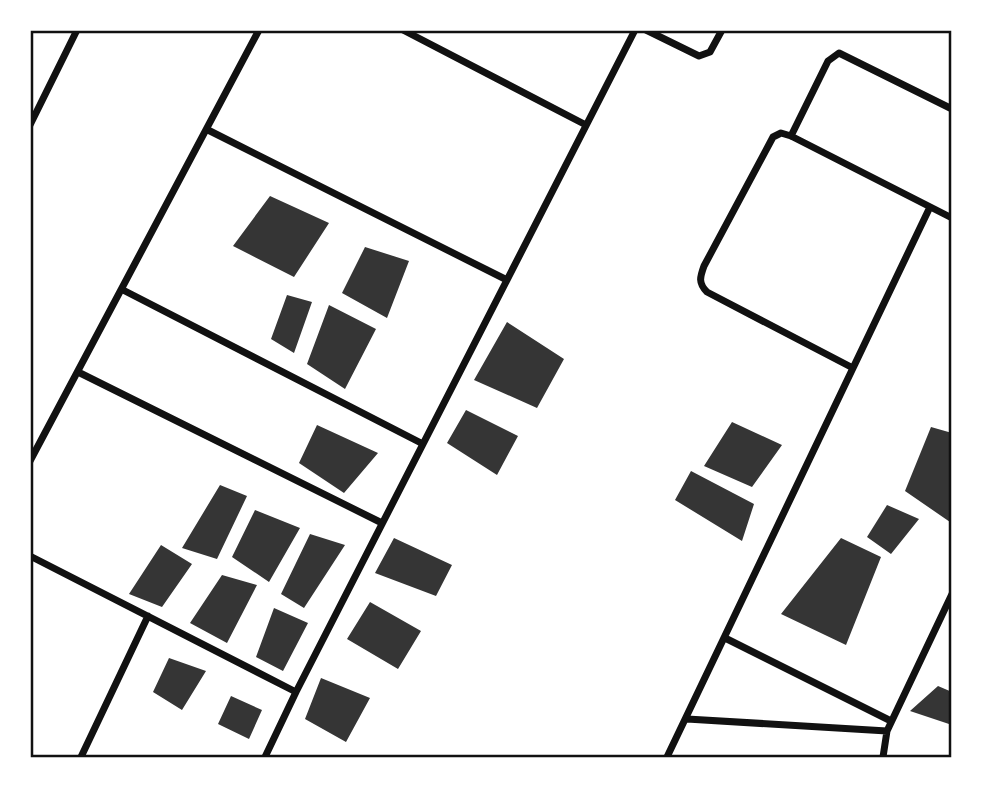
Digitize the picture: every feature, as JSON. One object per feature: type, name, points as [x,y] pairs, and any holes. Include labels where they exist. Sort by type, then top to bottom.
[{"type":"street","points":[[30,125],[77,30]]},
{"type":"street","points":[[30,461],[259,30]]},
{"type":"street","points":[[403,30],[586,125]]},
{"type":"street","points":[[265,757],[635,30]]},
{"type":"street","points":[[646,30],[699,56],[710,51],[722,30]]},
{"type":"street","points":[[791,136],[828,61],[839,53],[952,110]]},
{"type":"street","points":[[208,130],[507,280]]},
{"type":"street","points":[[851,367],[707,292],[701,286],[700,278],[704,266],[773,137],[781,133],[791,136],[952,218]]},
{"type":"street","points":[[667,757],[851,367],[930,207]]},
{"type":"street","points":[[122,290],[423,444]]},
{"type":"street","points":[[78,372],[382,523]]},
{"type":"street","points":[[30,555],[296,692]]},
{"type":"street","points":[[883,757],[891,721],[952,594]]},
{"type":"street","points":[[81,757],[148,616]]},
{"type":"street","points":[[725,638],[891,721]]},
{"type":"street","points":[[687,719],[887,731]]},
{"type":"building","points":[[270,196],[329,223],[294,277],[233,246]]},
{"type":"building","points":[[365,247],[409,261],[387,318],[342,293]]},
{"type":"building","points":[[287,295],[312,302],[294,353],[271,339]]},
{"type":"building","points":[[329,305],[376,329],[345,389],[307,364]]},
{"type":"building","points":[[507,322],[564,359],[537,408],[474,380]]},
{"type":"building","points":[[466,410],[518,436],[497,475],[447,443]]},
{"type":"building","points":[[732,422],[782,445],[752,487],[704,466]]},
{"type":"building","points":[[317,425],[378,453],[344,493],[299,463]]},
{"type":"building","points":[[931,427],[952,433],[950,522],[905,491]]},
{"type":"building","points":[[691,471],[754,504],[742,541],[675,500]]},
{"type":"building","points":[[220,485],[247,496],[217,559],[182,548]]},
{"type":"building","points":[[887,505],[919,519],[891,554],[867,537]]},
{"type":"building","points":[[255,510],[300,528],[269,582],[232,557]]},
{"type":"building","points":[[310,534],[345,545],[304,608],[281,594]]},
{"type":"building","points":[[394,538],[452,565],[436,596],[375,573]]},
{"type":"building","points":[[841,538],[881,557],[846,645],[781,614]]},
{"type":"building","points":[[161,545],[192,564],[162,607],[129,594]]},
{"type":"building","points":[[222,575],[257,585],[227,643],[190,623]]},
{"type":"building","points":[[370,602],[421,631],[398,669],[347,639]]},
{"type":"building","points":[[274,608],[308,623],[283,671],[256,657]]},
{"type":"building","points":[[169,658],[206,671],[182,710],[153,692]]},
{"type":"building","points":[[321,678],[370,698],[346,742],[305,719]]},
{"type":"building","points":[[938,686],[952,692],[952,725],[910,711]]},
{"type":"building","points":[[231,696],[262,710],[249,739],[218,724]]}]
